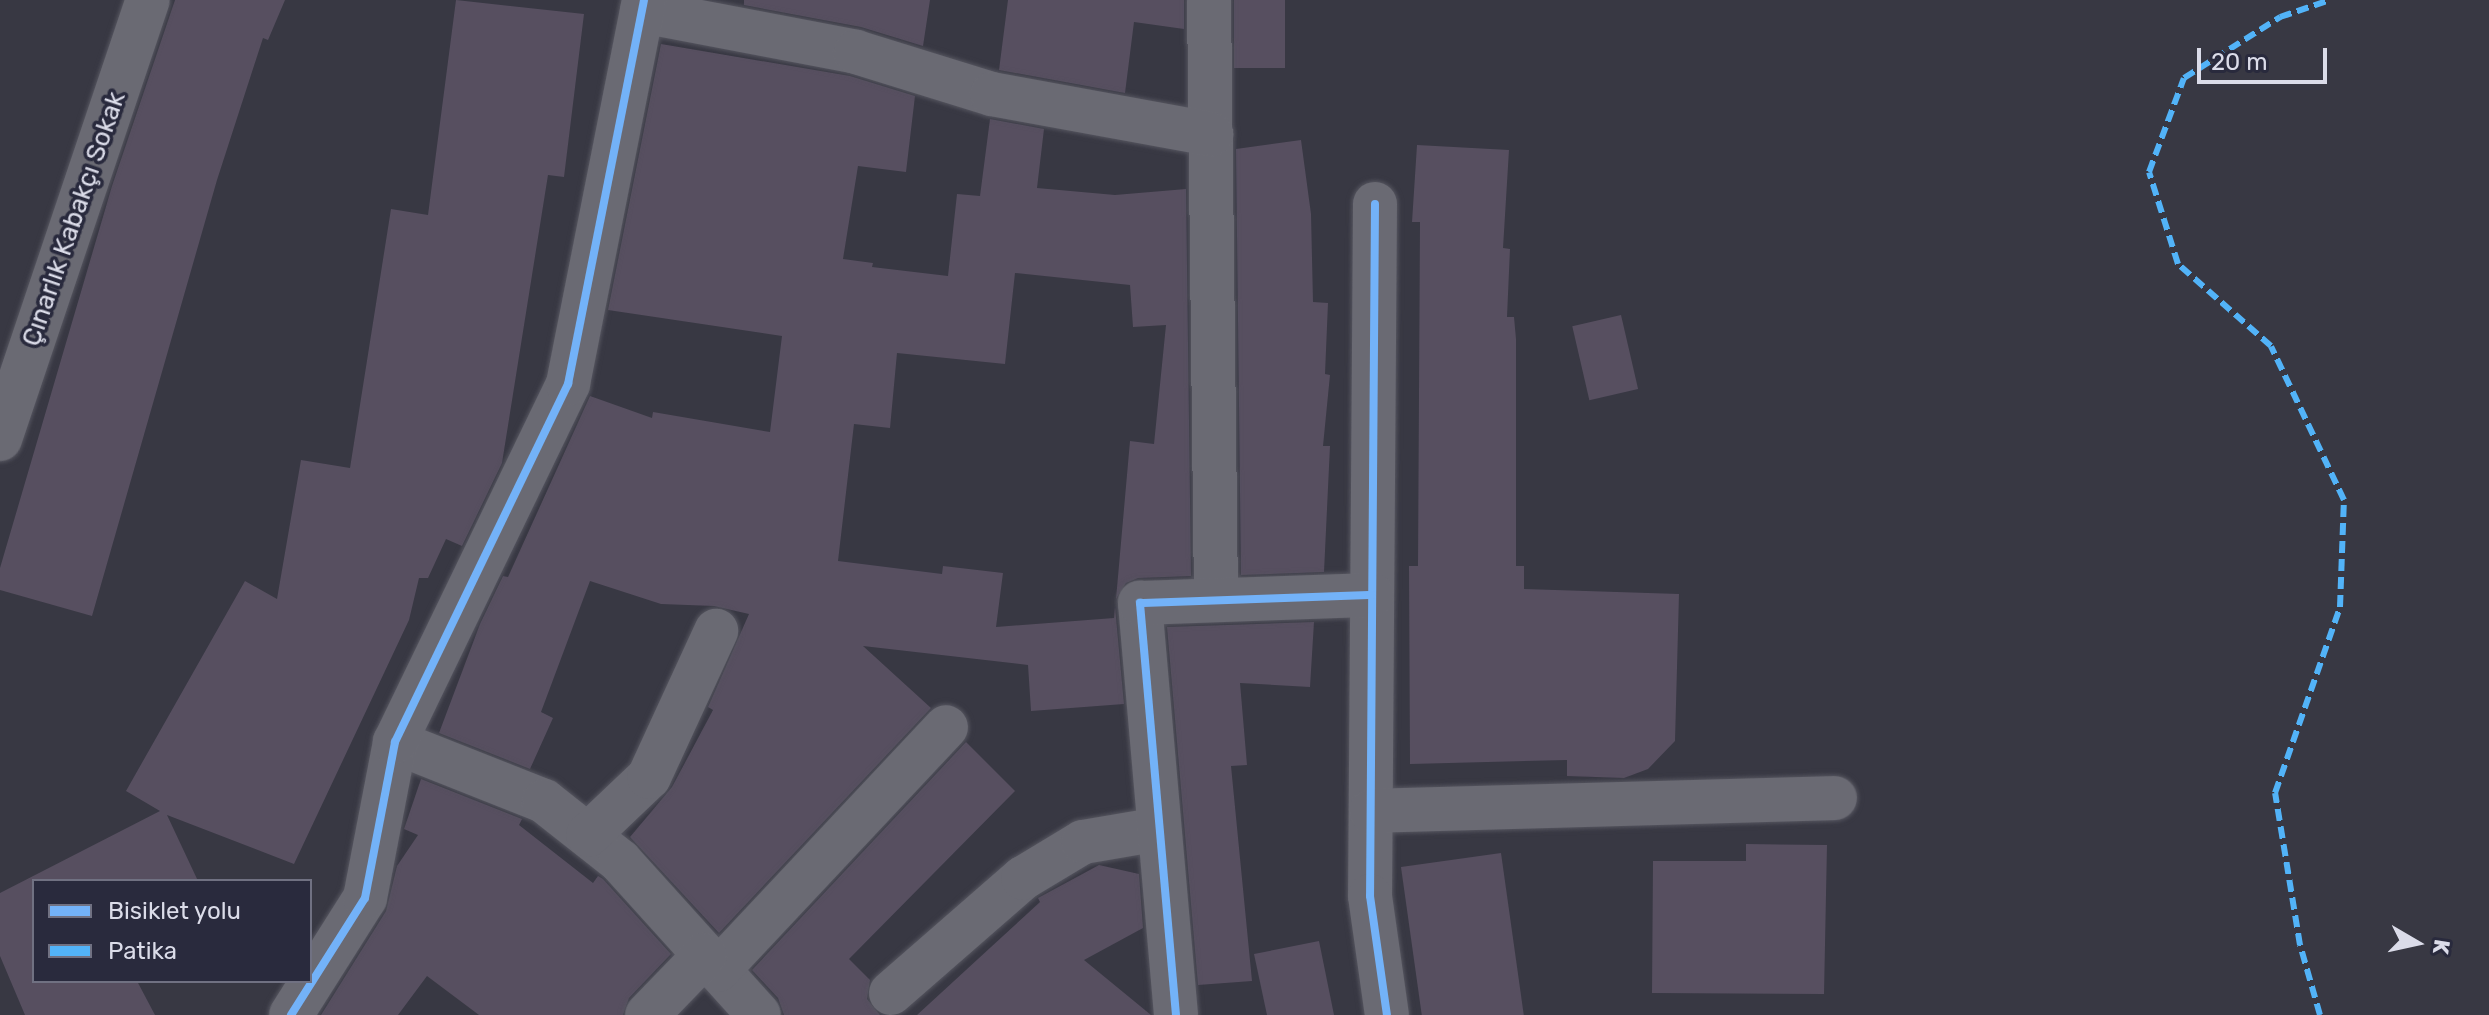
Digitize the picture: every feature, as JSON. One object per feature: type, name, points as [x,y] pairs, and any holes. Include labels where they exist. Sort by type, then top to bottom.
[{"type":"street","name":"Çınarlık Kabakçı Sokak","points":[[0,439],[148,0]]},
{"type":"street","points":[[1209,0],[1216,600]]},
{"type":"street","points":[[312,982],[365,898],[395,742],[568,384],[643,6],[856,52],[992,94],[1211,134]]},
{"type":"street","points":[[1375,204],[1370,896],[1387,1015]]},
{"type":"street","points":[[1176,1015],[1140,603],[1372,595]]},
{"type":"street","points":[[588,835],[649,777],[716,631]]},
{"type":"street","points":[[647,1015],[712,962],[946,727]]},
{"type":"street","points":[[395,742],[544,801],[620,861],[759,1015]]},
{"type":"street","points":[[1371,811],[1835,798]]},
{"type":"street","points":[[891,993],[1023,878],[1083,842],[1159,829]]},
{"type":"street","points":[[291,1015],[311,983]]},
{"type":"building","points":[[175,0],[285,0],[268,40],[263,38],[217,180],[92,616],[0,590],[0,568],[112,186]]},
{"type":"building","points":[[456,0],[584,14],[564,177],[548,175],[502,463],[462,546],[446,539],[428,578],[419,578],[409,620],[294,864],[167,815],[197,879],[32,879],[32,983],[138,983],[155,1015],[25,1015],[0,956],[0,893],[160,811],[126,791],[245,581],[277,599],[301,460],[350,468],[391,209],[428,215]]},
{"type":"building","points":[[744,0],[930,0],[923,46],[861,27],[744,5]]},
{"type":"building","points":[[1008,0],[1184,0],[1184,29],[1134,22],[1125,93],[999,70]]},
{"type":"building","points":[[1234,0],[1285,0],[1285,68],[1234,68]]},
{"type":"building","points":[[661,44],[850,76],[915,96],[906,172],[858,166],[843,259],[873,263],[872,267],[948,276],[957,194],[980,196],[990,119],[1044,129],[1037,188],[1115,195],[1186,189],[1191,576],[1138,578],[1126,583],[1116,599],[1130,441],[1154,444],[1166,325],[1133,327],[1130,285],[1015,273],[1005,364],[897,353],[890,428],[854,424],[838,561],[942,574],[943,566],[1003,573],[996,627],[1114,618],[1115,607],[1124,704],[1031,711],[1028,665],[863,646],[931,708],[719,933],[630,837],[672,787],[713,710],[708,707],[749,614],[714,606],[661,604],[590,581],[541,712],[553,718],[530,769],[439,733],[480,624],[503,576],[508,577],[590,396],[652,418],[653,412],[770,432],[782,336],[608,310]]},
{"type":"building","points":[[1301,140],[1311,214],[1313,302],[1328,303],[1325,374],[1330,375],[1323,446],[1330,446],[1324,572],[1241,575],[1236,149]]},
{"type":"building","points":[[1417,145],[1509,150],[1503,248],[1510,249],[1507,317],[1514,317],[1516,339],[1516,566],[1524,566],[1524,589],[1679,594],[1675,741],[1648,769],[1624,778],[1567,776],[1567,760],[1410,764],[1409,566],[1418,566],[1420,222],[1412,222]]},
{"type":"building","points":[[1621,315],[1638,389],[1589,400],[1572,326]]},
{"type":"building","points":[[1314,622],[1310,687],[1240,683],[1247,765],[1231,766],[1252,981],[1198,985],[1167,627]]},
{"type":"building","points":[[966,742],[1015,791],[849,959],[870,980],[867,999],[880,1015],[784,1015],[778,998],[752,970]]},
{"type":"building","points":[[421,779],[522,819],[519,825],[593,883],[598,876],[603,879],[671,954],[629,998],[623,1015],[479,1015],[427,976],[398,1015],[321,1015],[386,911],[397,866],[418,835],[404,829]]},
{"type":"building","points":[[1746,844],[1827,845],[1824,994],[1652,993],[1653,861],[1746,861]]},
{"type":"building","points":[[1501,853],[1524,1015],[1422,1015],[1401,867]]},
{"type":"building","points":[[1099,865],[1139,874],[1143,928],[1084,960],[1151,1015],[917,1015],[1040,902],[1038,898]]},
{"type":"building","points":[[1319,941],[1334,1015],[1267,1015],[1254,954]]},
{"type":"marked path","points":[[2320,1015],[2300,945],[2275,793],[2340,607],[2344,500],[2271,346],[2178,264],[2149,172],[2184,78],[2280,17],[2330,0]]},
{"type":"cycle path","points":[[312,982],[365,898],[395,742],[568,384],[644,0]]},
{"type":"cycle path","points":[[1375,204],[1370,896],[1387,1015]]},
{"type":"cycle path","points":[[1176,1015],[1140,603],[1372,595]]},
{"type":"cycle path","points":[[291,1015],[311,983]]}]
